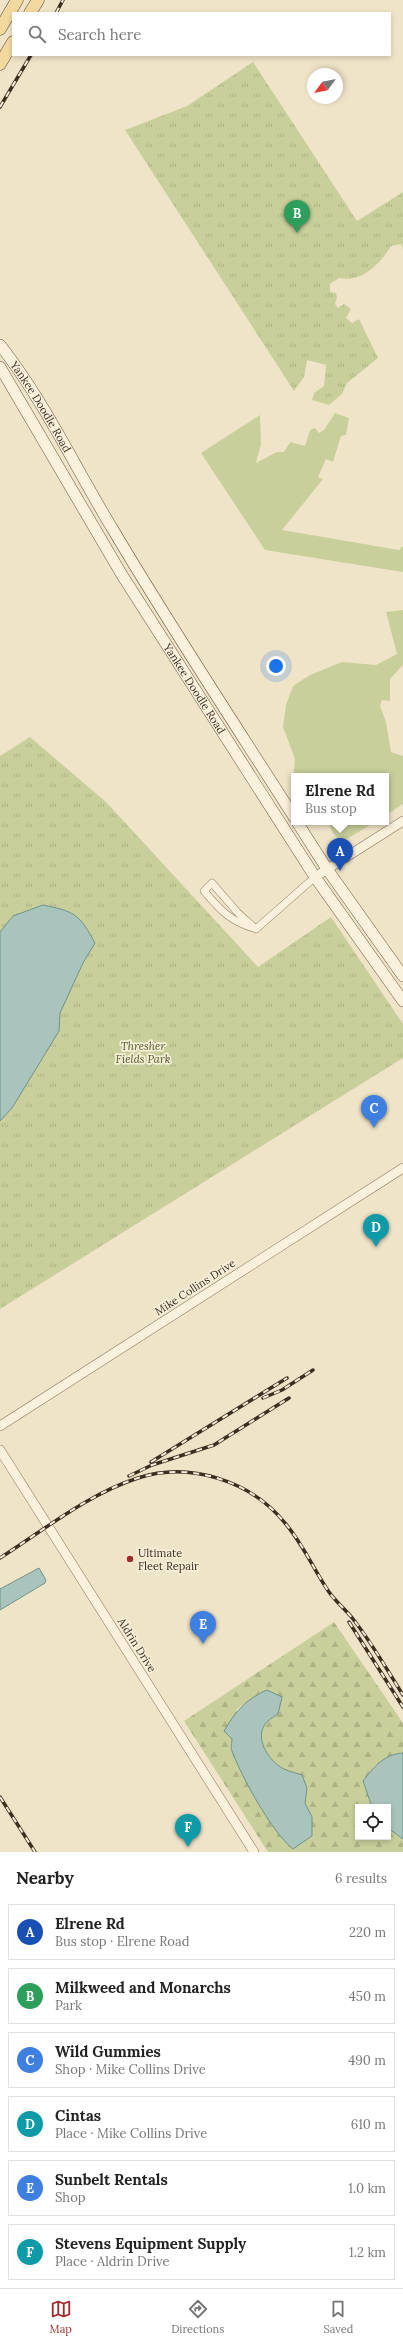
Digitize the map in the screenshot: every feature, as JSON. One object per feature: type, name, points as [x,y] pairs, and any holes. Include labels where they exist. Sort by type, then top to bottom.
[{"type":"main road","points":[[0,29],[17,0]]},
{"type":"main road","points":[[31,12],[38,0]]},
{"type":"main road","points":[[0,64],[12,44]]},
{"type":"main road","name":"Yankee Doodle Road","points":[[0,345],[21,374],[156,599],[291,812]]},
{"type":"main road","name":"Yankee Doodle Road","points":[[0,367],[122,575],[316,877],[403,1001]]},
{"type":"main road","points":[[12,386],[17,389],[76,483],[82,488],[87,485]]},
{"type":"main road","points":[[81,504],[87,504],[94,511],[151,599],[156,599]]},
{"type":"main road","points":[[299,825],[327,869],[403,976]]},
{"type":"street","points":[[256,929],[316,877],[403,821]]},
{"type":"street","points":[[212,883],[238,913],[256,929],[237,923],[217,906],[204,891],[212,883]]},
{"type":"street","name":"Mike Collins Drive","points":[[0,1426],[403,1168]]},
{"type":"street","name":"Aldrin Drive","points":[[0,1450],[254,1852]]},
{"type":"green space","points":[[253,62],[357,221],[403,192],[403,249],[401,244],[391,246],[387,253],[370,271],[355,278],[339,278],[330,284],[330,292],[336,293],[337,297],[335,304],[338,308],[344,304],[351,309],[346,318],[352,323],[359,319],[378,358],[347,383],[342,394],[329,405],[312,400],[314,393],[324,386],[326,365],[307,360],[304,377],[294,391],[125,130],[187,106]]},
{"type":"green space","points":[[335,413],[349,418],[346,435],[341,436],[333,462],[326,459],[318,477],[323,479],[282,530],[399,550],[403,546],[403,572],[265,550],[201,453],[260,415],[261,444],[256,463],[277,452],[284,452],[290,442],[305,446],[310,430],[315,428],[319,433],[324,430]]},
{"type":"green space","points":[[403,610],[403,665],[390,679],[390,701],[382,700],[380,706],[386,722],[391,752],[403,756],[403,804],[389,813],[389,773],[294,773],[295,759],[283,727],[286,705],[293,686],[310,675],[342,662],[376,665],[397,654],[386,612]]},
{"type":"green space","name":"Thresher Fields Park","points":[[30,737],[106,802],[258,967],[331,917],[403,1024],[403,1058],[0,1309],[0,756]]},
{"type":"green space","points":[[330,825],[370,825],[342,842],[333,833]]},
{"type":"green space","points":[[334,1622],[403,1723],[403,1753],[391,1756],[380,1763],[363,1781],[371,1804],[355,1804],[355,1840],[391,1840],[391,1830],[403,1839],[403,1852],[268,1852],[184,1721]],"holes":[[[258,1694],[278,1714],[268,1721],[262,1732],[263,1745],[270,1757],[279,1766],[302,1775],[307,1788],[305,1803],[312,1817],[231,1750],[237,1709]]]},
{"type":"water","points":[[43,905],[70,912],[85,926],[95,943],[83,963],[60,1013],[59,1031],[12,1108],[0,1121],[0,932],[13,916]]},
{"type":"water","points":[[39,1568],[46,1580],[45,1583],[0,1610],[0,1589]]},
{"type":"water","points":[[267,1690],[282,1697],[278,1714],[264,1726],[262,1732],[263,1745],[270,1757],[279,1766],[302,1775],[307,1788],[305,1803],[312,1817],[312,1836],[293,1849],[276,1831],[258,1804],[231,1750],[232,1739],[224,1731],[232,1718],[247,1702]]},
{"type":"water","points":[[403,1753],[403,1839],[391,1830],[391,1804],[371,1804],[363,1781],[380,1762],[396,1754]]},
{"type":"railway","points":[[57,12],[63,0]]},
{"type":"railway","points":[[0,107],[30,56]]},
{"type":"railway","points":[[263,1398],[282,1390],[313,1370]]},
{"type":"railway","points":[[151,1462],[287,1378]]},
{"type":"railway","points":[[129,1476],[152,1465],[214,1445],[289,1398]]},
{"type":"railway","points":[[0,1558],[84,1503],[102,1493],[138,1478],[158,1473],[178,1472],[218,1478],[255,1496],[271,1508],[285,1523],[329,1592],[360,1628],[403,1695]]},
{"type":"railway","points":[[349,1622],[403,1707]]},
{"type":"railway","points":[[0,1797],[35,1852]]},
{"type":"place","name":"Milkweed and Monarchs","points":[[297,233]]},
{"type":"place","name":"Elrene Rd","points":[[340,871]]},
{"type":"place","name":"Wild Gummies","points":[[374,1128]]},
{"type":"place","name":"Cintas","points":[[376,1247]]},
{"type":"place","name":"Ultimate Fleet Repair","points":[[130,1559]]},
{"type":"place","name":"Sunbelt Rentals","points":[[203,1644]]},
{"type":"place","name":"Stevens Equipment Supply","points":[[188,1847]]}]
